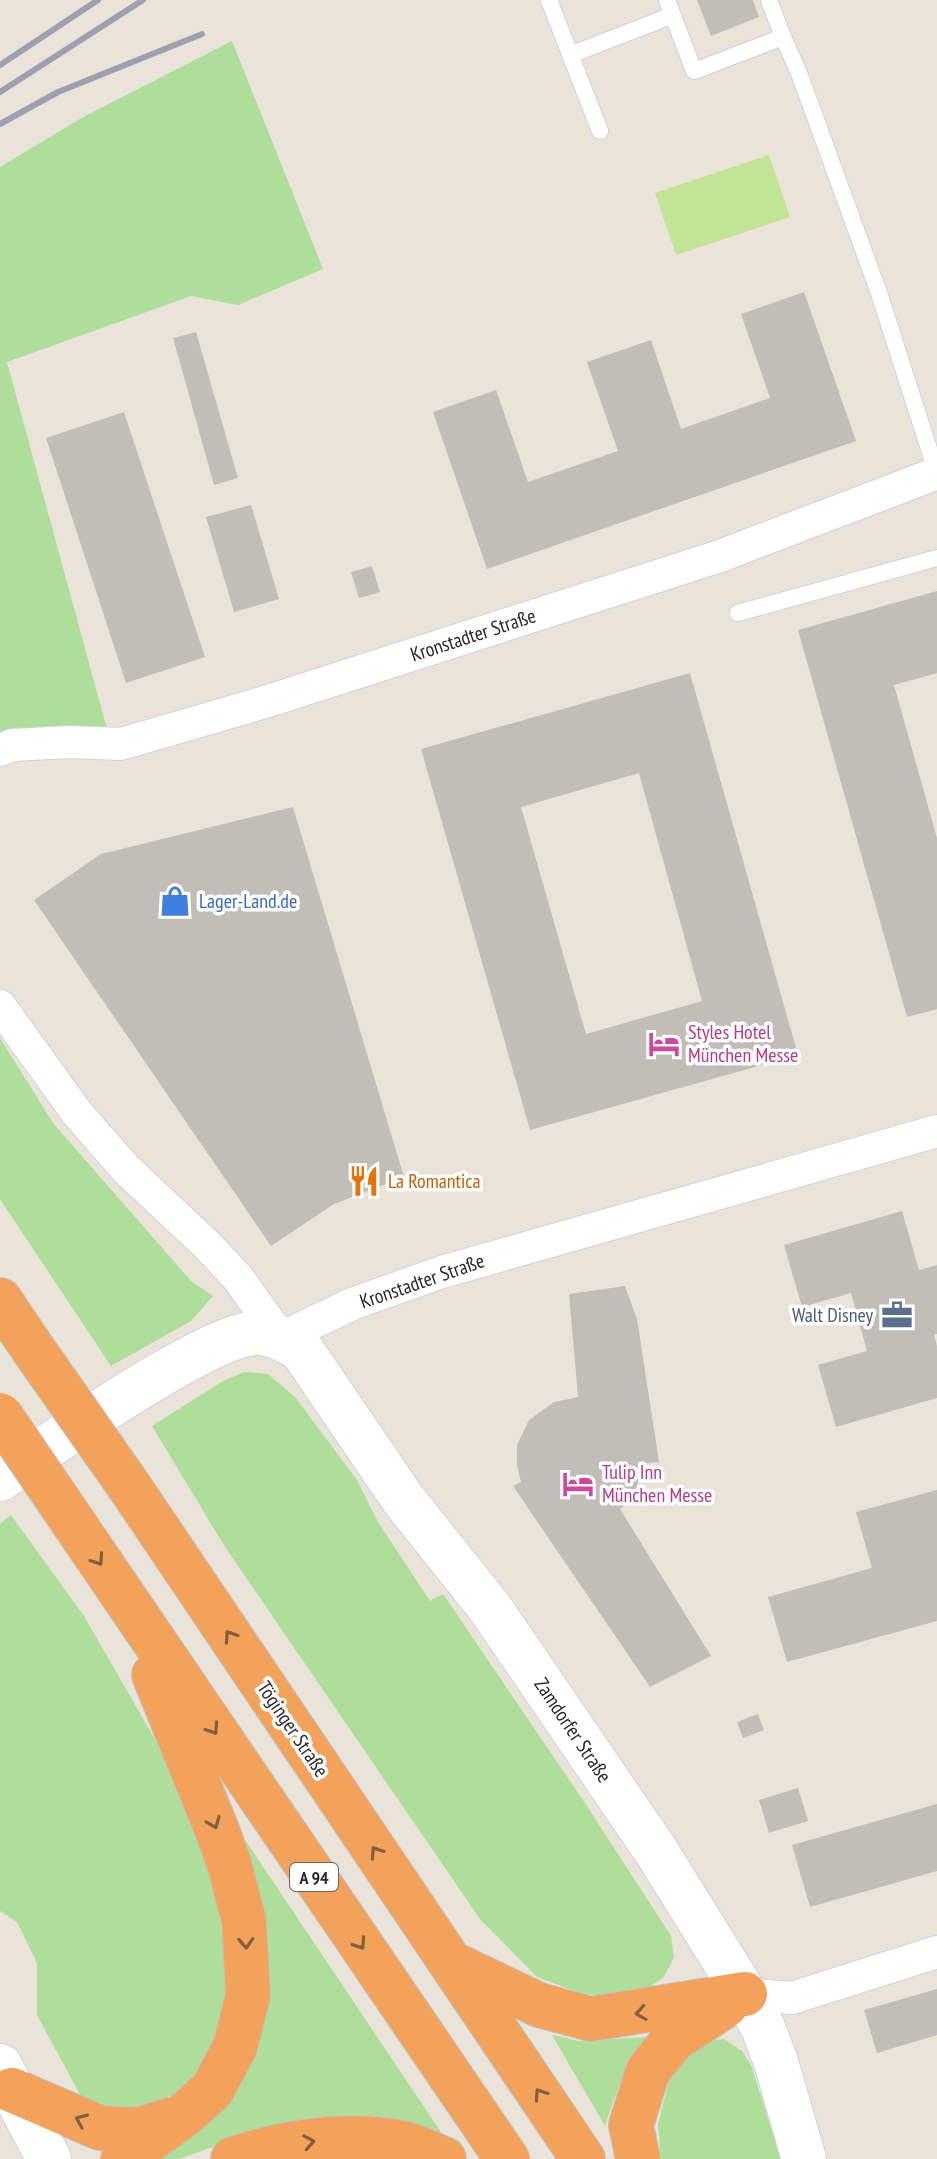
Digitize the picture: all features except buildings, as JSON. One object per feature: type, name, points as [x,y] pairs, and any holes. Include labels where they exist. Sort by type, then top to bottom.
[{"type":"highway","name":"Töginger Straße","points":[[0,1300],[583,2159]]},
{"type":"highway","name":"A 94","points":[[0,1415],[507,2159]]},
{"type":"highway","points":[[122,1595],[219,1835],[244,1921],[248,1996],[235,2047],[212,2090],[183,2116],[123,2159]]},
{"type":"highway","points":[[451,1963],[539,2005],[591,2019],[745,1994]]},
{"type":"highway","points":[[638,2159],[631,2125],[648,2071],[673,2040],[711,2012],[745,1994]]},
{"type":"highway","points":[[6,2078],[100,2128],[138,2130],[183,2116]]},
{"type":"highway","points":[[233,2159],[261,2150],[337,2137],[405,2144],[444,2159]]},
{"type":"street","name":"Kronstadter Straße","points":[[0,750],[13,745],[69,742],[121,744],[265,702],[720,556],[936,474]]},
{"type":"street","points":[[0,1006],[77,1113],[126,1169],[238,1278],[281,1338]]},
{"type":"street","name":"Kronstadter Straße","points":[[0,1479],[126,1396],[216,1345],[259,1332],[281,1338],[352,1304],[442,1272],[937,1131]]},
{"type":"street","name":"Zamdorfer Straße","points":[[281,1338],[301,1349],[403,1499],[490,1608],[656,1851],[763,2028],[804,2159]]},
{"type":"street","points":[[745,1994],[792,1998],[937,1952]]},
{"type":"street","points":[[6,2078],[49,2159]]},
{"type":"lane","points":[[549,0],[600,131]]},
{"type":"lane","points":[[769,0],[799,73],[879,293],[936,474]]},
{"type":"lane","points":[[570,55],[670,8],[694,71],[783,37]]},
{"type":"lane","points":[[738,613],[937,558]]},
{"type":"green space","points":[[232,41],[323,269],[238,305],[191,296],[7,362],[108,733],[0,740],[0,167],[85,116]]},
{"type":"green space","points":[[769,155],[790,217],[676,255],[655,193]]},
{"type":"green space","points":[[0,1038],[53,1123],[191,1281],[213,1296],[191,1321],[111,1366],[0,1199]]},
{"type":"green space","points":[[244,1372],[268,1374],[295,1397],[357,1480],[378,1522],[430,1601],[443,1594],[671,1936],[674,1957],[664,1977],[642,1992],[617,1999],[577,1992],[537,1977],[480,1919],[225,1547],[152,1426],[223,1381]]},
{"type":"green space","points":[[11,1515],[84,1616],[156,1741],[206,1852],[228,1935],[229,2008],[208,2061],[175,2096],[128,2111],[85,2104],[37,2015],[37,1963],[17,1922],[0,1911],[0,1524]]},
{"type":"green space","points":[[233,1822],[449,2144],[238,2138],[179,2159],[148,2159],[224,2103]]},
{"type":"green space","points":[[552,2035],[579,2041],[648,2037],[628,2068],[605,2126]]},
{"type":"green space","points":[[724,2039],[742,2051],[751,2065],[781,2159],[661,2159],[658,2124],[670,2077],[693,2050],[707,2041]]},
{"type":"railway","points":[[0,65],[98,0]]},
{"type":"railway","points":[[0,92],[143,0]]},
{"type":"railway","points":[[0,124],[58,92],[202,34]]},
{"type":"place","name":"Lager-Land.de","points":[[175,901]]},
{"type":"place","name":"Styles Hotel München Messe","points":[[664,1044]]},
{"type":"place","name":"La Romantica","points":[[364,1181]]},
{"type":"place","name":"Walt Disney","points":[[897,1315]]},
{"type":"place","name":"Tulip Inn München Messe","points":[[578,1484]]}]
